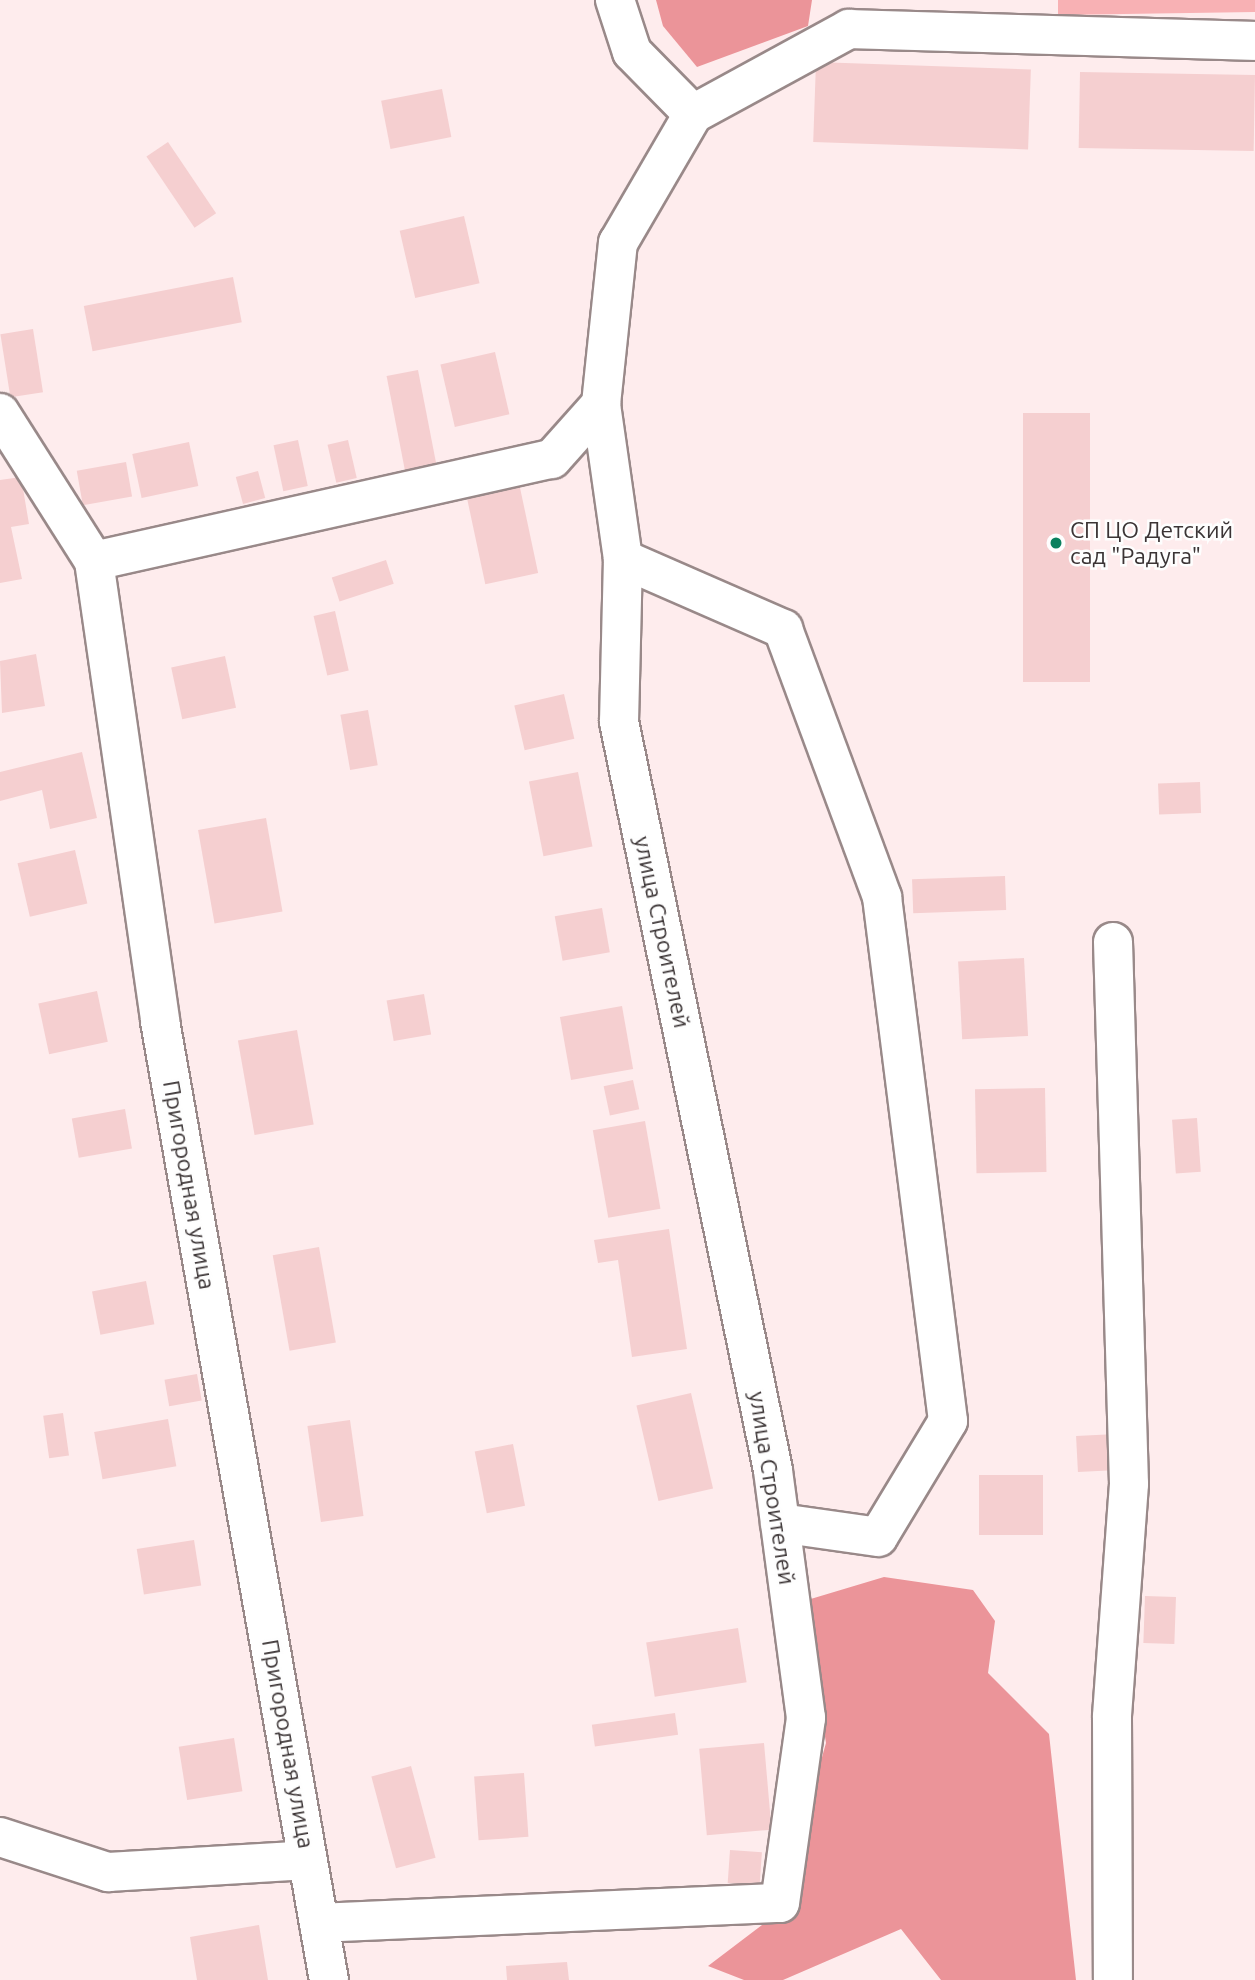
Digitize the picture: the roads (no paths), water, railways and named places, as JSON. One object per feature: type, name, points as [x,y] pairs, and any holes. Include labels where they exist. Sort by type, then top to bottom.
[{"type":"street","points":[[615,0],[632,52],[693,114],[849,29],[1255,41]]},
{"type":"street","name":"улица Строителей","points":[[319,1923],[780,1903],[806,1718],[780,1523],[619,722],[623,559],[601,404],[618,243],[693,114]]},
{"type":"street","points":[[94,561],[552,459],[601,404]]},
{"type":"street","name":"Пригородная улица","points":[[0,413],[94,561],[160,1021],[330,1980]]},
{"type":"street","points":[[623,559],[783,629],[882,897],[948,1421],[878,1537],[780,1523]]},
{"type":"street","points":[[1113,942],[1129,1484],[1112,1717],[1113,1980]]},
{"type":"street","points":[[0,1837],[108,1872],[308,1860]]},
{"type":"place","name":"СП ЦО Детский сад \"Радуга\"","points":[[1056,543]]}]
